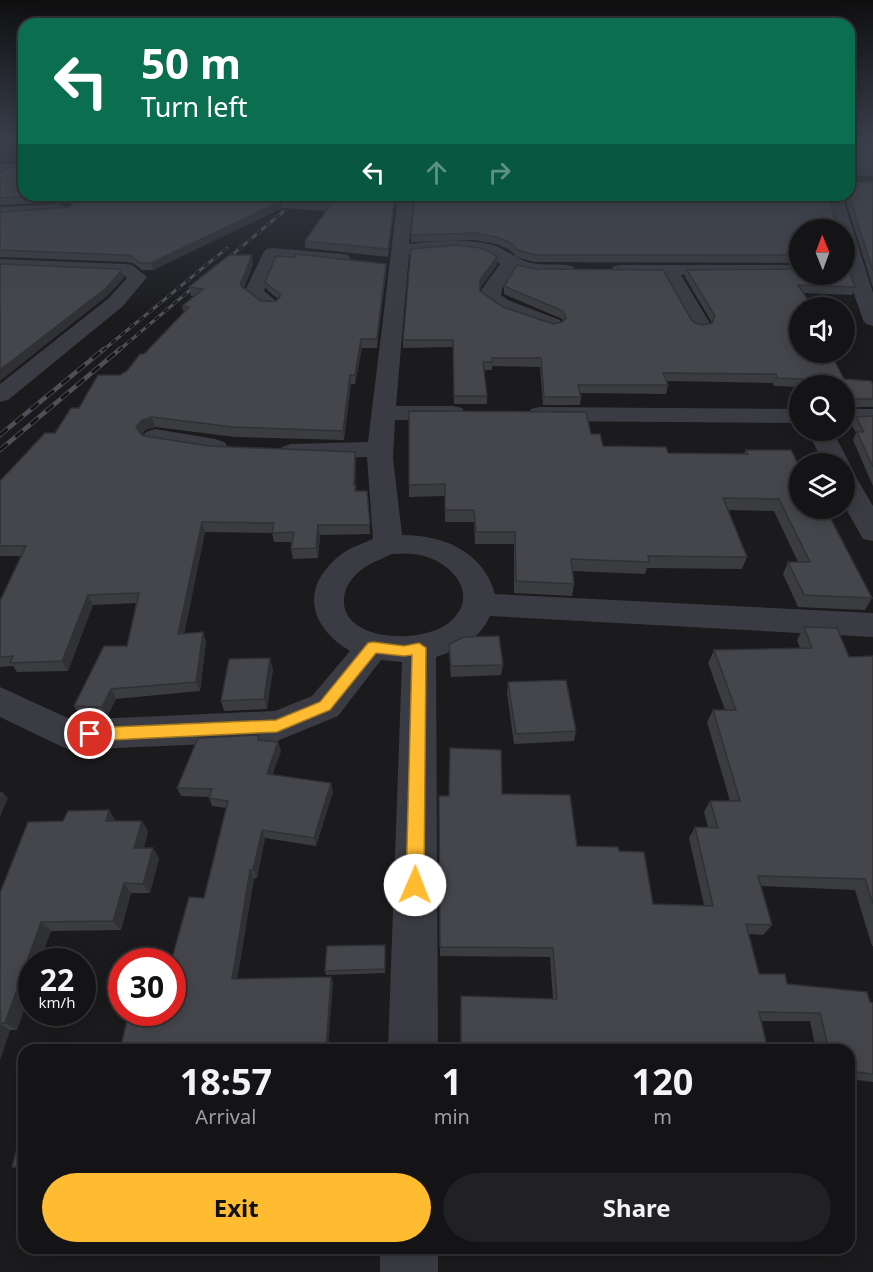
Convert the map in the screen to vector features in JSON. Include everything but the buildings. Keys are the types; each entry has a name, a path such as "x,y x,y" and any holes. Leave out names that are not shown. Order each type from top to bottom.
{"street":[{"path":"388,544 381,449 405,201"},
{"path":"837,201 845,219"},
{"path":"0,212 64,209"},
{"path":"378,263 440,247 491,249 504,254 510,263 534,269 578,270"},
{"path":"270,304 254,293 272,253 355,261"},
{"path":"510,263 492,290 491,297 501,304 553,324"},
{"path":"0,264 126,269 138,277 116,302 0,396"},
{"path":"601,270 789,270"},
{"path":"669,270 701,325"},
{"path":"857,271 872,317"},
{"path":"383,413 478,414"},
{"path":"514,414 789,416"},
{"path":"855,416 873,416"},
{"path":"155,437 201,446 240,449"},
{"path":"268,451 381,449"},
{"path":"855,498 873,532"},
{"path":"388,544 431,547 455,556 473,572 480,592 478,604 476,613 460,632 435,645 404,651 373,647 347,634 331,616 327,595 335,575 352,559 388,544"},
{"path":"478,604 873,625"},
{"path":"0,701 69,735 277,726 325,706 373,647"},
{"path":"412,1044 419,648"},
{"path":"409,1254 409,1272"}],"railway":[{"path":"220,265 296,201"},
{"path":"102,351 227,248"},
{"path":"118,351 202,280"},
{"path":"0,435 104,349"},
{"path":"0,450 120,349"}],"route":[{"path":"90,734 277,726 325,706 373,647 404,651 419,648 415,885"}]}
